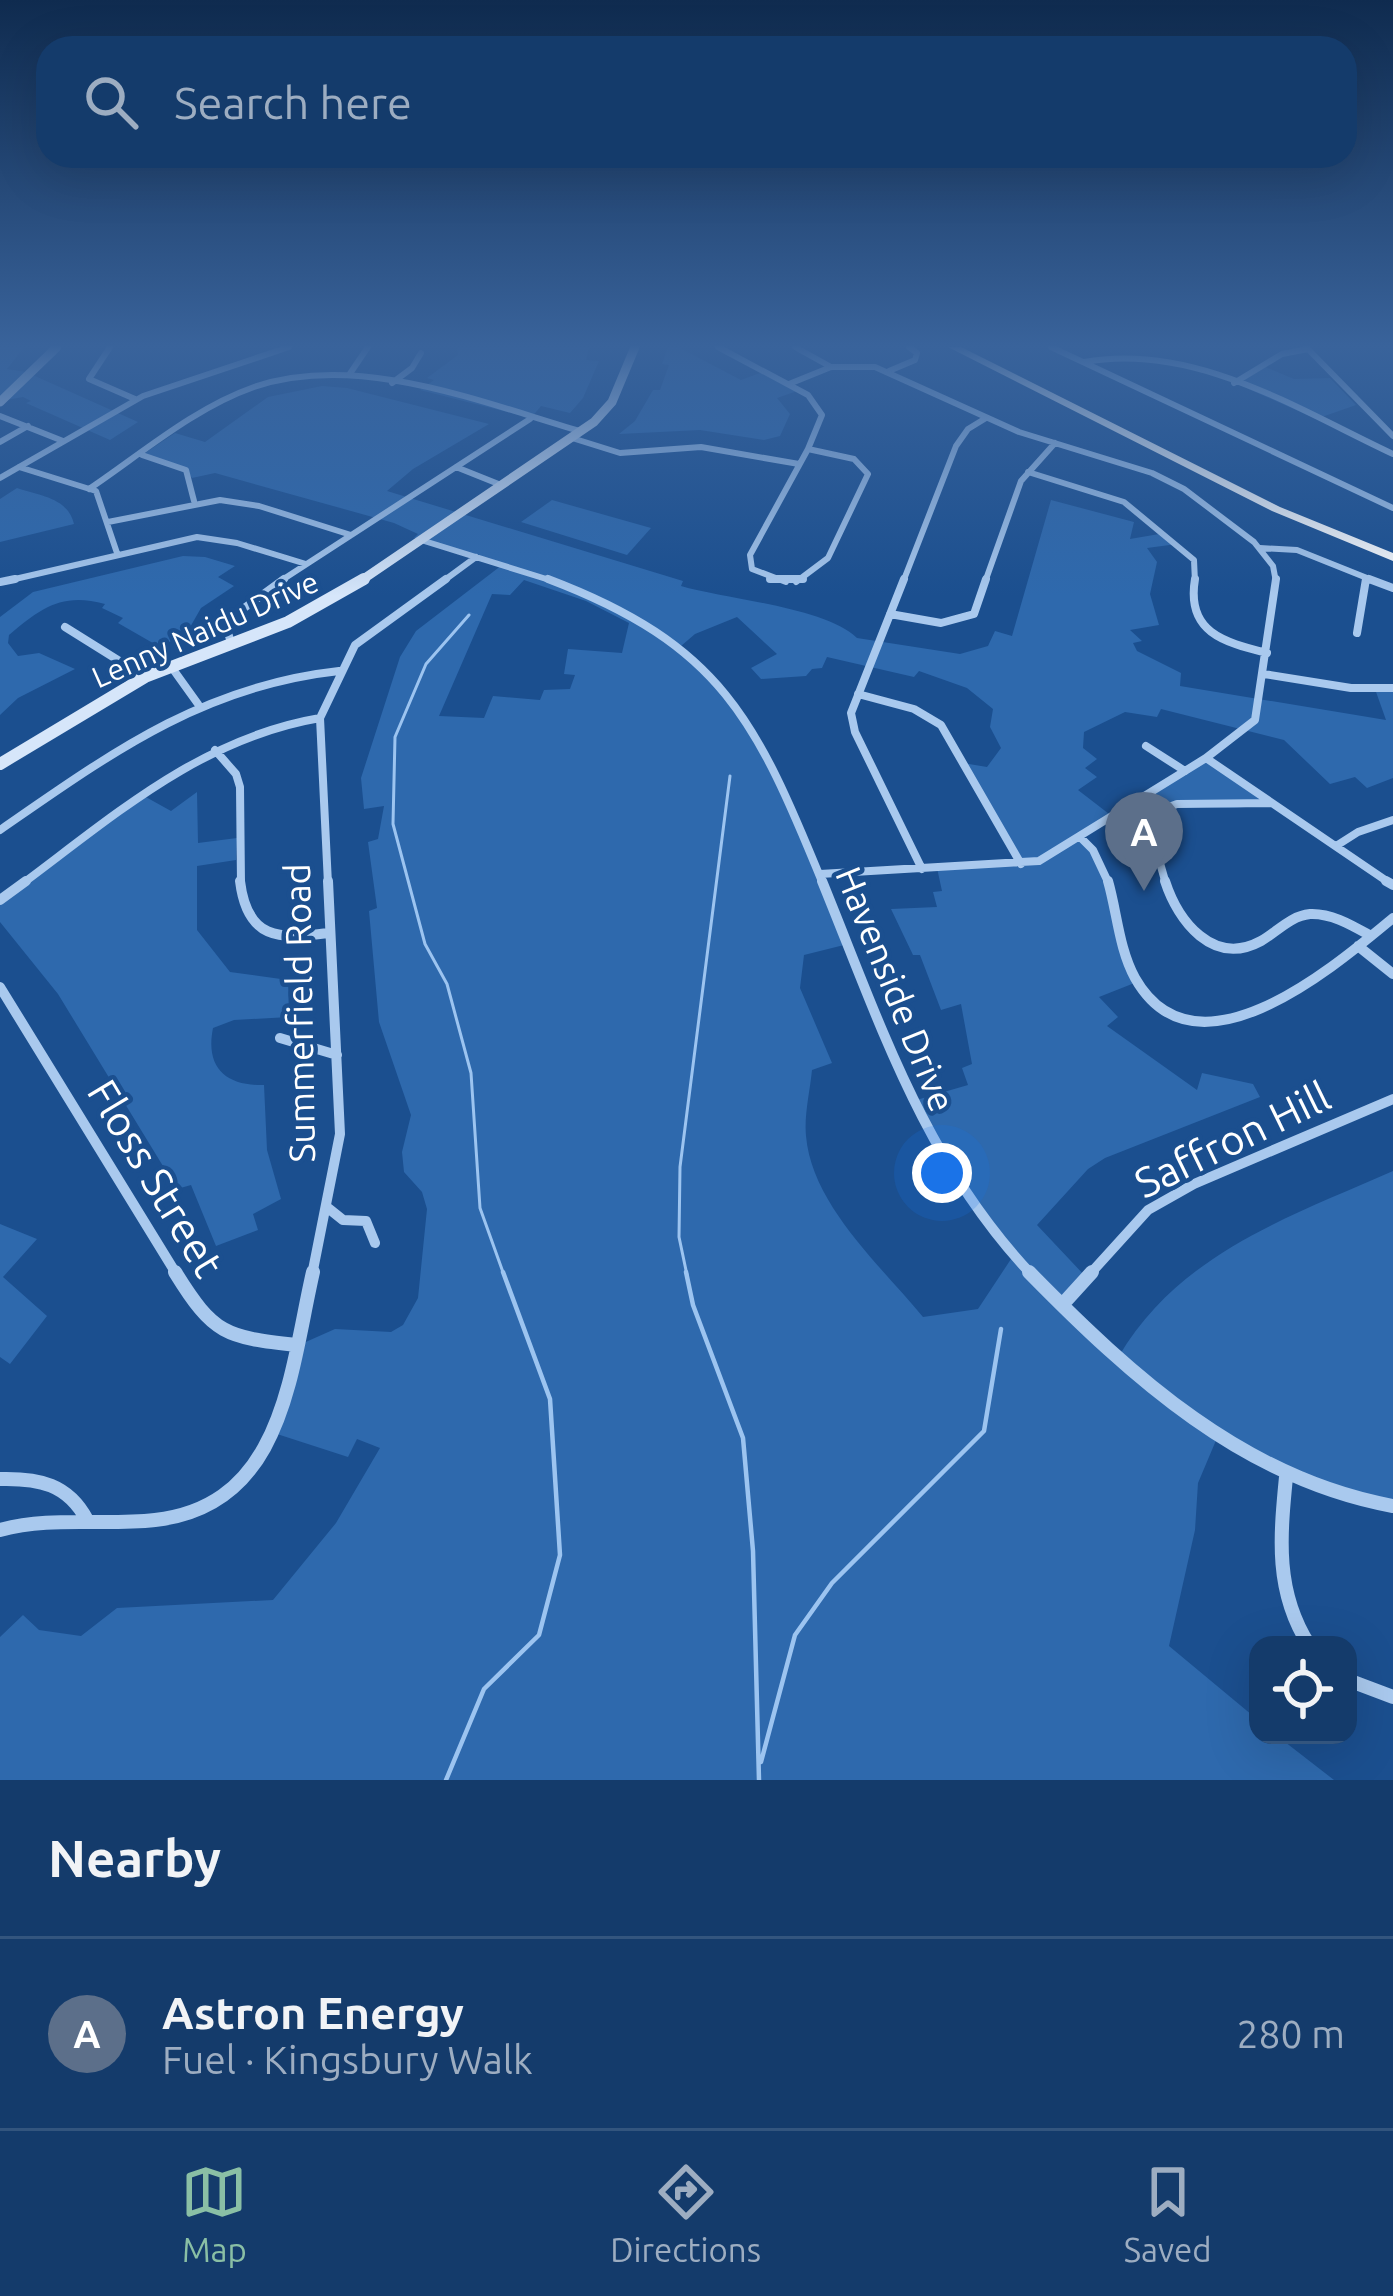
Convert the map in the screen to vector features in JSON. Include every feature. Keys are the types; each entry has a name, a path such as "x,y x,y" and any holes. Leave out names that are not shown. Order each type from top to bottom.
{"highway":[{"path":"1119,430 1276,509 1393,557"},
{"path":"1137,430 1263,493 1393,547"}],"street":[{"path":"37,430 63,442"},
{"path":"0,478 83,430"},
{"path":"88,489 183,430"},
{"path":"231,643 225,631 228,617 513,430"},
{"path":"562,430 623,454 700,447 799,464"},
{"name":"Lenny Naidu Drive","path":"0,764 146,676 314,610 581,430"},
{"path":"808,449 856,459 868,474 824,568 808,579 782,583 757,573 749,557 816,430"},
{"path":"922,869 855,732 851,713 956,446 967,430"},
{"path":"820,874 1039,862 1207,758 1255,720 1277,585 1273,566 1260,548 1174,483 1019,430"},
{"path":"1228,430 1393,508"},
{"path":"1340,430 1393,454"},
{"path":"1380,448 1393,437"},
{"path":"890,614 941,623 974,614 1013,499 1028,472 1055,443"},
{"path":"142,455 186,470 194,502"},
{"path":"19,467 88,489 102,499 116,553"},
{"path":"456,467 501,485"},
{"path":"1028,472 1132,507 1192,557 1197,568 1192,606 1200,620 1220,637 1267,652"},
{"path":"108,523 194,502 245,502 351,535"},
{"path":"0,582 183,538 213,538 306,565"},
{"name":"Havenside Drive","path":"421,540 610,603 700,664 728,692 760,737 938,1156 991,1232 1062,1305 1179,1410 1229,1448 1286,1477 1349,1500 1393,1506"},
{"path":"1260,548 1297,550 1393,588"},
{"name":"Summerfield Road","path":"0,1530 32,1521 184,1516 240,1484 275,1435 328,1208 340,1134 320,718 355,645 476,557"},
{"path":"1357,633 1366,578"},
{"path":"65,627 146,676"},
{"path":"170,665 198,704"},
{"path":"0,830 123,746 198,704 288,675 339,671"},
{"path":"1264,674 1351,688 1393,688"},
{"path":"858,694 909,706 940,725 1021,864"},
{"path":"0,900 214,750 278,722 320,718"},
{"path":"1146,746 1185,771"},
{"path":"214,750 236,774 240,787 241,902 248,920 275,937 328,933"},
{"path":"1207,758 1393,885"},
{"path":"1271,802 1177,804 1155,812 1150,827 1181,922 1208,940 1232,946 1252,946 1309,915 1344,922 1371,936"},
{"path":"1336,846 1393,820"},
{"path":"1080,837 1104,866 1132,975 1147,994 1180,1016 1215,1023 1251,1014 1309,984 1393,918"},
{"path":"1358,946 1393,974"},
{"name":"Floss Street","path":"0,987 202,1315 236,1338 297,1345"},
{"path":"280,1038 337,1055"},
{"name":"Saffron Hill","path":"1062,1305 1148,1210 1194,1184 1393,1100"},
{"path":"328,1208 344,1220 366,1222 375,1243"},
{"path":"1286,1477 1280,1582 1286,1606 1304,1636"},
{"path":"0,1479 58,1485 80,1504 87,1520"},
{"path":"1357,1683 1393,1697"}],"shaded area":[{"path":"87,430 125,430 110,440"},
{"path":"222,430 479,430 413,469 387,491 683,581 681,586 822,619 857,638 960,654 988,646 995,631 1012,636 1051,500 1134,522 1130,539 1165,533 1177,544 1147,548 1157,562 1150,594 1159,625 1130,630 1142,641 1133,643 1137,651 1181,673 1180,686 1386,720 1375,689 1393,688 1393,778 1367,788 1355,777 1330,784 1284,740 1161,709 1157,717 1125,712 1084,732 1083,748 1097,759 1085,768 1097,777 1078,790 1113,817 1207,758 1271,802 1160,810 1151,828 1115,823 1113,818 1081,837 1097,853 1137,982 1099,997 1118,1017 1107,1026 1197,1090 1202,1073 1253,1084 1260,1097 1105,1158 1088,1169 1037,1225 1086,1277 1062,1304 1119,1356 1144,1320 1205,1264 1277,1223 1393,1171 1393,1506 1366,1503 1217,1438 1198,1483 1195,1530 1169,1646 1249,1713 1249,1744 1288,1744 1334,1780 0,1780 0,1637 23,1615 39,1630 81,1636 117,1608 273,1600 336,1523 380,1448 357,1439 348,1457 277,1434 299,1345 335,1329 391,1332 403,1325 418,1298 427,1209 422,1192 404,1172 402,1152 411,1115 379,1022 369,911 377,908 368,842 378,839 384,806 364,809 361,778 400,657 416,631 502,565 414,538 418,534 394,523 215,473 192,478 186,470 142,455 175,433 205,442","holes":["524,580 586,601 629,623 622,653 568,649 564,674 575,675 570,689 544,690 540,700 493,696 484,718 439,716 492,594 510,595","737,617 777,654 751,668 761,679 806,676 822,668 827,657 914,677 919,671 967,688 993,709 990,727 1001,748 987,767 963,763 1020,864 937,868 942,891 933,892 937,907 891,909 913,955 920,955 941,1010 961,1004 972,1064 962,1068 968,1085 913,1101 1013,1256 978,1309 923,1317 851,1233 811,1161 806,1111 812,1070 832,1063 800,988 804,955 848,944 800,822 762,747 713,678 681,646 695,634"]},
{"path":"624,430 699,430 619,434"},
{"path":"700,430 783,430 780,436 764,440"},
{"path":"17,488 60,503 74,524 0,542 0,499"},
{"path":"552,500 651,528 627,555 521,522"},
{"path":"183,556 235,566 218,577 234,586 201,608 185,636 158,646 118,623 123,618 102,608 105,604 76,600 53,605 9,635 8,643 18,656 39,653 75,669 18,698 0,715 0,617 33,592"},
{"path":"197,792 198,843 237,838 236,860 197,866 197,930 230,972 288,980 289,1017 234,1020 213,1028 212,1054 221,1072 239,1082 264,1085 267,1150 281,1199 253,1214 258,1230 216,1246 191,1185 177,1189 58,994 0,922 0,900 144,796 171,811"},
{"path":"0,1224 37,1239 3,1277 47,1316 10,1364 0,1357"}],"waterway":[{"path":"469,615 426,664 395,737 393,824 425,944 447,984 471,1073 480,1208 504,1275"},
{"path":"687,1275 679,1237 680,1167 730,776"},
{"path":"446,1780 484,1689 539,1635 560,1555 550,1399 503,1272"},
{"path":"686,1272 693,1305 743,1438 753,1551 759,1780"},
{"path":"761,1762 795,1635 832,1583 984,1431 1001,1329"}],"place":[{"name":"Astron Energy","path":"1144,891"}]}
